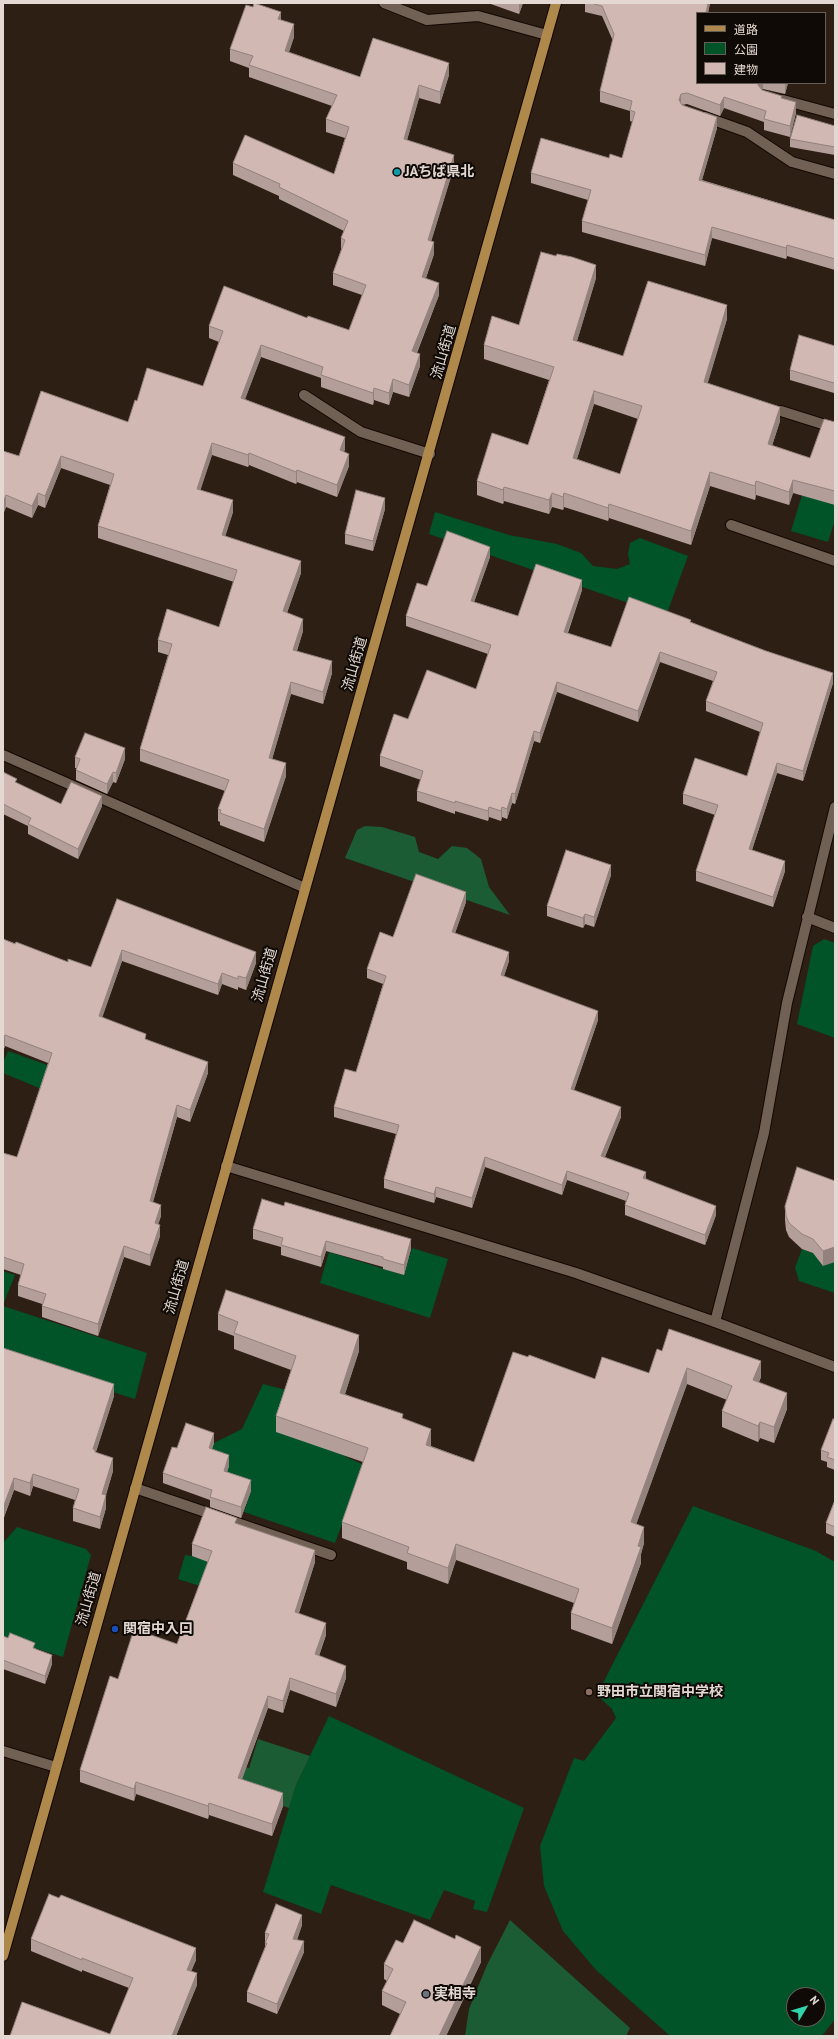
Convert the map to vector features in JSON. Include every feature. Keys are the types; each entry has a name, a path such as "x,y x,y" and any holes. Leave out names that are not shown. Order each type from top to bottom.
{"main road":[{"name":"流山街道","path":"3,1956 305,888 430,454 556,3"}],"street":[{"path":"384,3 428,20 478,16 547,34"},
{"path":"771,97 835,114"},
{"path":"699,115 747,132 792,162 835,174"},
{"path":"304,395 361,432 430,454"},
{"path":"781,411 835,428"},
{"path":"731,525 835,561"},
{"path":"3,755 305,888"},
{"path":"715,1322 764,1133 787,1004 835,807"},
{"path":"807,917 835,928"},
{"path":"226,1166 576,1273 715,1322 835,1367"},
{"path":"135,1488 331,1555"},
{"path":"3,1751 56,1767"}],"green space":[{"path":"809,472 835,480 835,520 828,542 791,531"},
{"path":"435,512 509,535 557,544 581,553 593,566 617,569 630,564 628,554 630,543 640,538 688,556 666,616 429,534"},
{"path":"365,826 382,827 415,837 419,852 438,859 452,846 467,848 481,859 489,887 510,915 345,858 357,830"},
{"path":"824,939 835,943 835,1038 797,1024 813,946"},
{"path":"8,1051 50,1066 121,1122 3,1073 3,1063"},
{"path":"412,1248 448,1259 430,1318 320,1283 329,1252 404,1275"},
{"path":"802,1249 817,1254 821,1264 835,1261 835,1293 799,1281 795,1268"},
{"path":"3,1271 15,1275 3,1305"},
{"path":"3,1306 147,1353 135,1399 3,1358"},
{"path":"263,1384 290,1391 346,1457 364,1465 335,1543 244,1512 251,1491 209,1458 214,1443 242,1429"},
{"path":"693,1506 816,1551 835,1562 835,2019 822,2036 670,2036 596,1970 563,1931 544,1886 540,1846 574,1758 584,1761 616,1718 612,1709 597,1695"},
{"path":"17,1527 86,1549 91,1555 63,1657 3,1638 3,1543"},
{"path":"185,1555 192,1556 255,1578 203,1587 178,1579"},
{"path":"329,1716 524,1808 487,1912 473,1909 475,1901 444,1890 430,1920 331,1885 321,1914 263,1892 296,1785"},
{"path":"258,1739 310,1756 296,1785 289,1808 217,1783 235,1766 249,1768"},
{"path":"510,1920 630,2028 626,2036 465,2036 469,2009 487,1965"}],"building":[{"path":"254,3 281,12 278,19 294,24 285,51 360,77 373,38 449,63 440,92 419,85 404,139 454,155 428,240 434,242 422,277 439,283 412,351 420,354 409,385 393,379 389,393 374,388 373,393 321,375 323,367 261,345 241,398 345,437 340,450 349,454 337,485 297,470 296,472 249,453 248,455 212,443 197,489 233,500 222,535 301,561 283,611 303,619 293,650 332,661 323,692 291,682 269,758 286,763 264,829 220,813 221,810 218,809 229,780 140,749 172,644 158,640 167,609 219,627 237,570 98,526 114,474 61,456 45,496 38,493 32,506 6,495 3,500 3,451 19,456 41,391 128,422 135,400 137,401 147,368 203,386 223,331 209,326 224,286 307,318 308,316 349,330 366,285 333,273 345,240 341,238 348,221 279,187 280,184 233,163 245,135 334,174 349,127 326,119 337,95 249,65 253,56 230,49 246,5 253,7"},
{"path":"591,3 708,3 706,12 696,12 696,84 758,84 762,90 782,96 781,98 796,102 790,126 764,119 766,111 724,97 720,105 687,93 681,94 679,100 682,105 717,117 699,180 835,220 835,259 787,245 786,248 712,227 705,255 582,221 591,190 531,173 541,138 609,158 610,154 622,158 635,112 630,110 632,101 600,91 614,34 602,6"},
{"path":"797,115 835,126 835,147 790,139"},
{"path":"541,252 556,256 557,254 572,257 596,265 573,340 623,356 648,281 727,305 704,382 780,407 768,444 810,458 824,419 835,422 835,491 793,480 789,492 756,481 755,486 710,472 691,531 609,504 608,508 564,493 563,497 552,493 549,500 504,487 503,490 477,481 492,433 528,445 554,367 484,345 492,316 519,325","holes":["594,391 642,406 620,474 573,458"]},
{"path":"799,335 835,346 834,383 790,370"},
{"path":"356,490 385,498 373,541 345,534"},
{"path":"447,531 490,547 471,601 518,616 536,564 582,580 564,632 611,647 629,597 691,620 690,622 766,651 833,673 803,771 777,763 749,849 785,861 773,897 696,871 718,805 683,794 695,758 747,776 763,723 706,701 717,672 660,652 638,711 557,682 540,733 534,731 515,794 512,793 507,809 502,807 501,811 489,807 488,811 455,801 455,803 417,791 423,771 380,756 394,714 408,719 427,670 476,689 491,645 406,616 417,583 427,586"},
{"path":"85,733 125,748 116,773 113,772 107,784 76,770 80,759 75,757"},
{"path":"3,772 17,779 15,782 61,804 71,782 102,796 78,849 28,824 31,818 3,804"},
{"path":"566,850 611,865 594,917 585,914 583,918 547,906"},
{"path":"416,874 466,892 452,932 509,952 501,975 598,1011 571,1089 621,1107 601,1156 646,1172 643,1178 716,1206 705,1235 625,1205 629,1193 567,1171 562,1185 485,1157 472,1198 436,1187 434,1194 384,1179 399,1125 334,1107 345,1069 356,1072 386,976 367,969 380,932 393,937"},
{"path":"117,899 256,952 246,978 238,976 238,979 222,973 218,984 122,950 99,1016 146,1034 145,1039 208,1062 190,1110 177,1105 150,1201 161,1205 155,1223 160,1225 150,1255 124,1246 98,1324 42,1306 46,1294 18,1285 24,1264 3,1257 3,1153 17,1157 52,1053 5,1035 3,1039 3,939 15,944 16,942 68,962 68,959 91,967"},
{"path":"797,1167 835,1181 835,1247 823,1251 813,1239 802,1234 789,1223 786,1216 785,1206"},
{"path":"262,1199 284,1206 285,1202 411,1239 404,1265 383,1259 383,1257 326,1241 321,1257 281,1245 283,1238 253,1229"},
{"path":"226,1290 359,1335 340,1393 403,1414 402,1418 431,1429 426,1445 474,1462 513,1352 528,1357 529,1355 595,1379 602,1357 649,1373 657,1349 662,1351 669,1329 761,1361 753,1380 787,1393 774,1427 760,1422 758,1426 722,1411 732,1386 687,1368 631,1522 644,1527 638,1546 641,1547 612,1628 571,1613 579,1589 456,1544 448,1568 407,1553 409,1547 342,1522 368,1448 276,1416 296,1356 234,1333 238,1322 218,1314"},
{"path":"3,1348 114,1384 93,1449 95,1452 113,1458 102,1494 106,1495 100,1517 73,1508 79,1489 33,1474 30,1483 14,1478 3,1508"},
{"path":"833,1419 835,1420 835,1460 827,1457 829,1453 821,1450"},
{"path":"186,1423 214,1433 209,1448 229,1455 224,1471 251,1480 241,1507 210,1497 212,1490 163,1473 172,1447 177,1448"},
{"path":"835,1500 835,1527 826,1523"},
{"path":"206,1507 237,1518 235,1523 315,1550 295,1612 326,1623 315,1654 346,1666 336,1694 290,1678 283,1701 268,1696 238,1778 283,1793 272,1824 209,1803 208,1806 136,1782 134,1789 80,1770 110,1676 118,1679 134,1629 177,1644 212,1551 192,1544"},
{"path":"10,1633 35,1643 33,1648 52,1655 45,1676 3,1660 3,1636 8,1638"},
{"path":"49,1894 59,1898 61,1895 196,1948 187,1970 197,1973 172,2036 10,2036 22,2002 110,2034 133,1978 82,1958 82,1960 31,1939"},
{"path":"276,1904 302,1915 293,1939 304,1941 277,2004 247,1992 267,1943 265,1943 269,1934 265,1933"},
{"name":"実相寺","path":"414,1920 455,1939 456,1935 481,1947 439,2036 390,2036 406,2002 382,1991 393,1969 384,1964 396,1940 403,1943"}],"place":[{"name":"JAちば県北","path":"397,172"},
{"name":"関宿中入口","path":"115,1629"},
{"name":"野田市立関宿中学校","path":"589,1692"},
{"name":"実相寺","path":"426,1994"}]}
